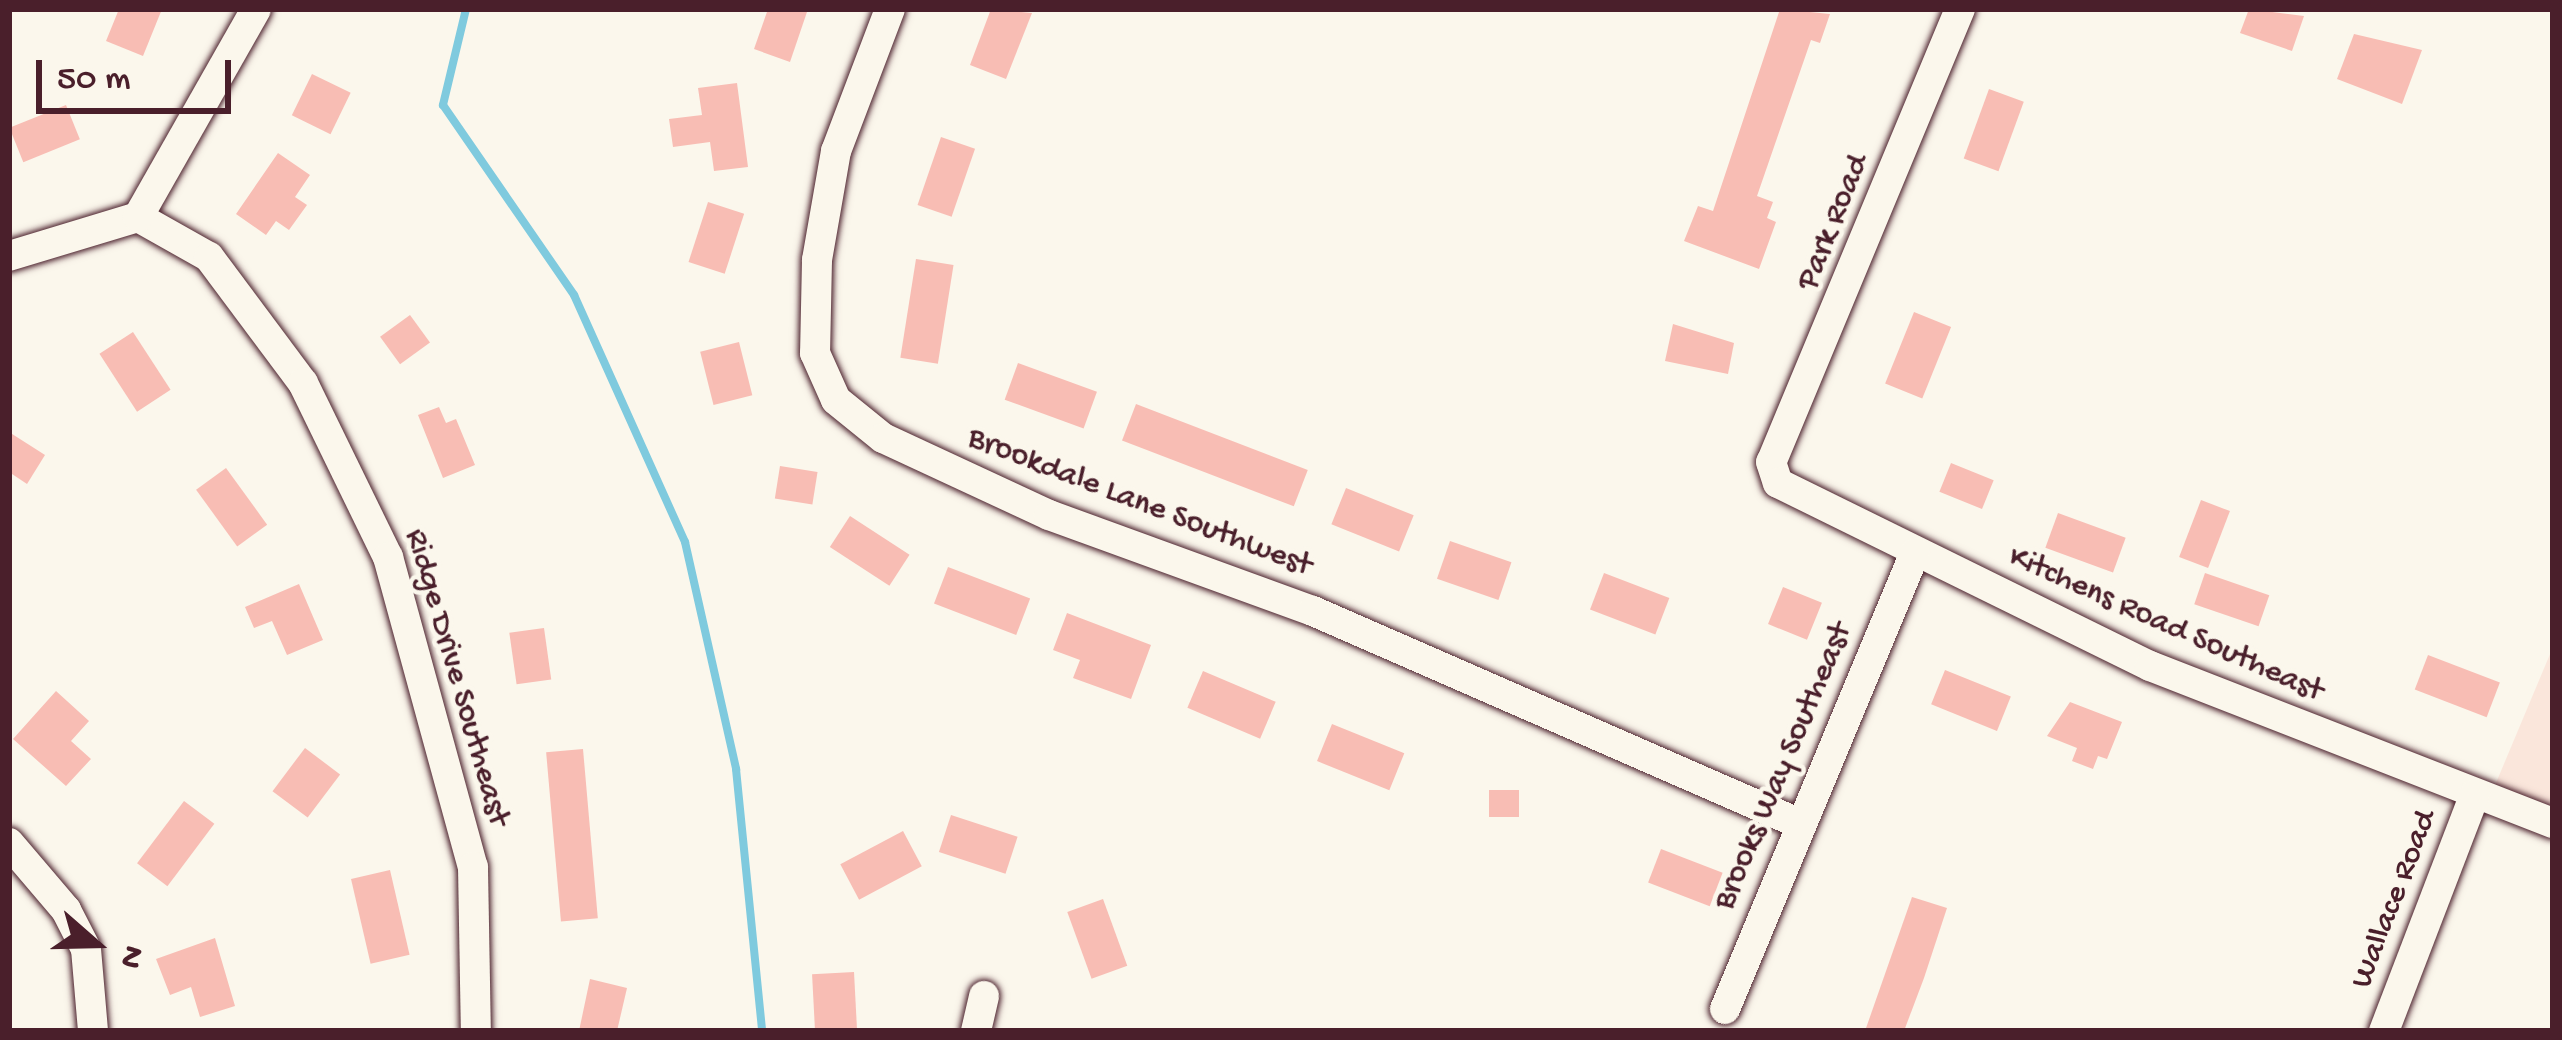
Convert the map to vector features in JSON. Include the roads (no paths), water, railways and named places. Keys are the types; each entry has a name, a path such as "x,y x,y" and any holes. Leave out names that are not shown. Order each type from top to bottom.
{"street":[{"path":"9,256 138,217 256,9"},
{"name":"Brookdale Lane Southwest","path":"890,9 836,151 817,260 815,353 836,400 884,438 1049,514 1313,611 1798,824"},
{"name":"Park Road","path":"1772,462 1960,9"},
{"name":"Ridge Drive Southeast","path":"138,217 209,256 303,383 388,556 473,867 476,1031"},
{"name":"Kitchens Road Southeast","path":"1772,462 1778,483 2150,665 2553,823"},
{"name":"Brooks Way Southeast","path":"1725,1009 1798,824 1915,554"},
{"name":"Wallace Road","path":"2384,1031 2475,794"},
{"path":"9,843 66,910 86,949 93,1031"},
{"path":"976,1031 984,996"}],"waterway":[{"path":"466,9 443,105 574,295 685,542 736,769 762,1031"}]}
